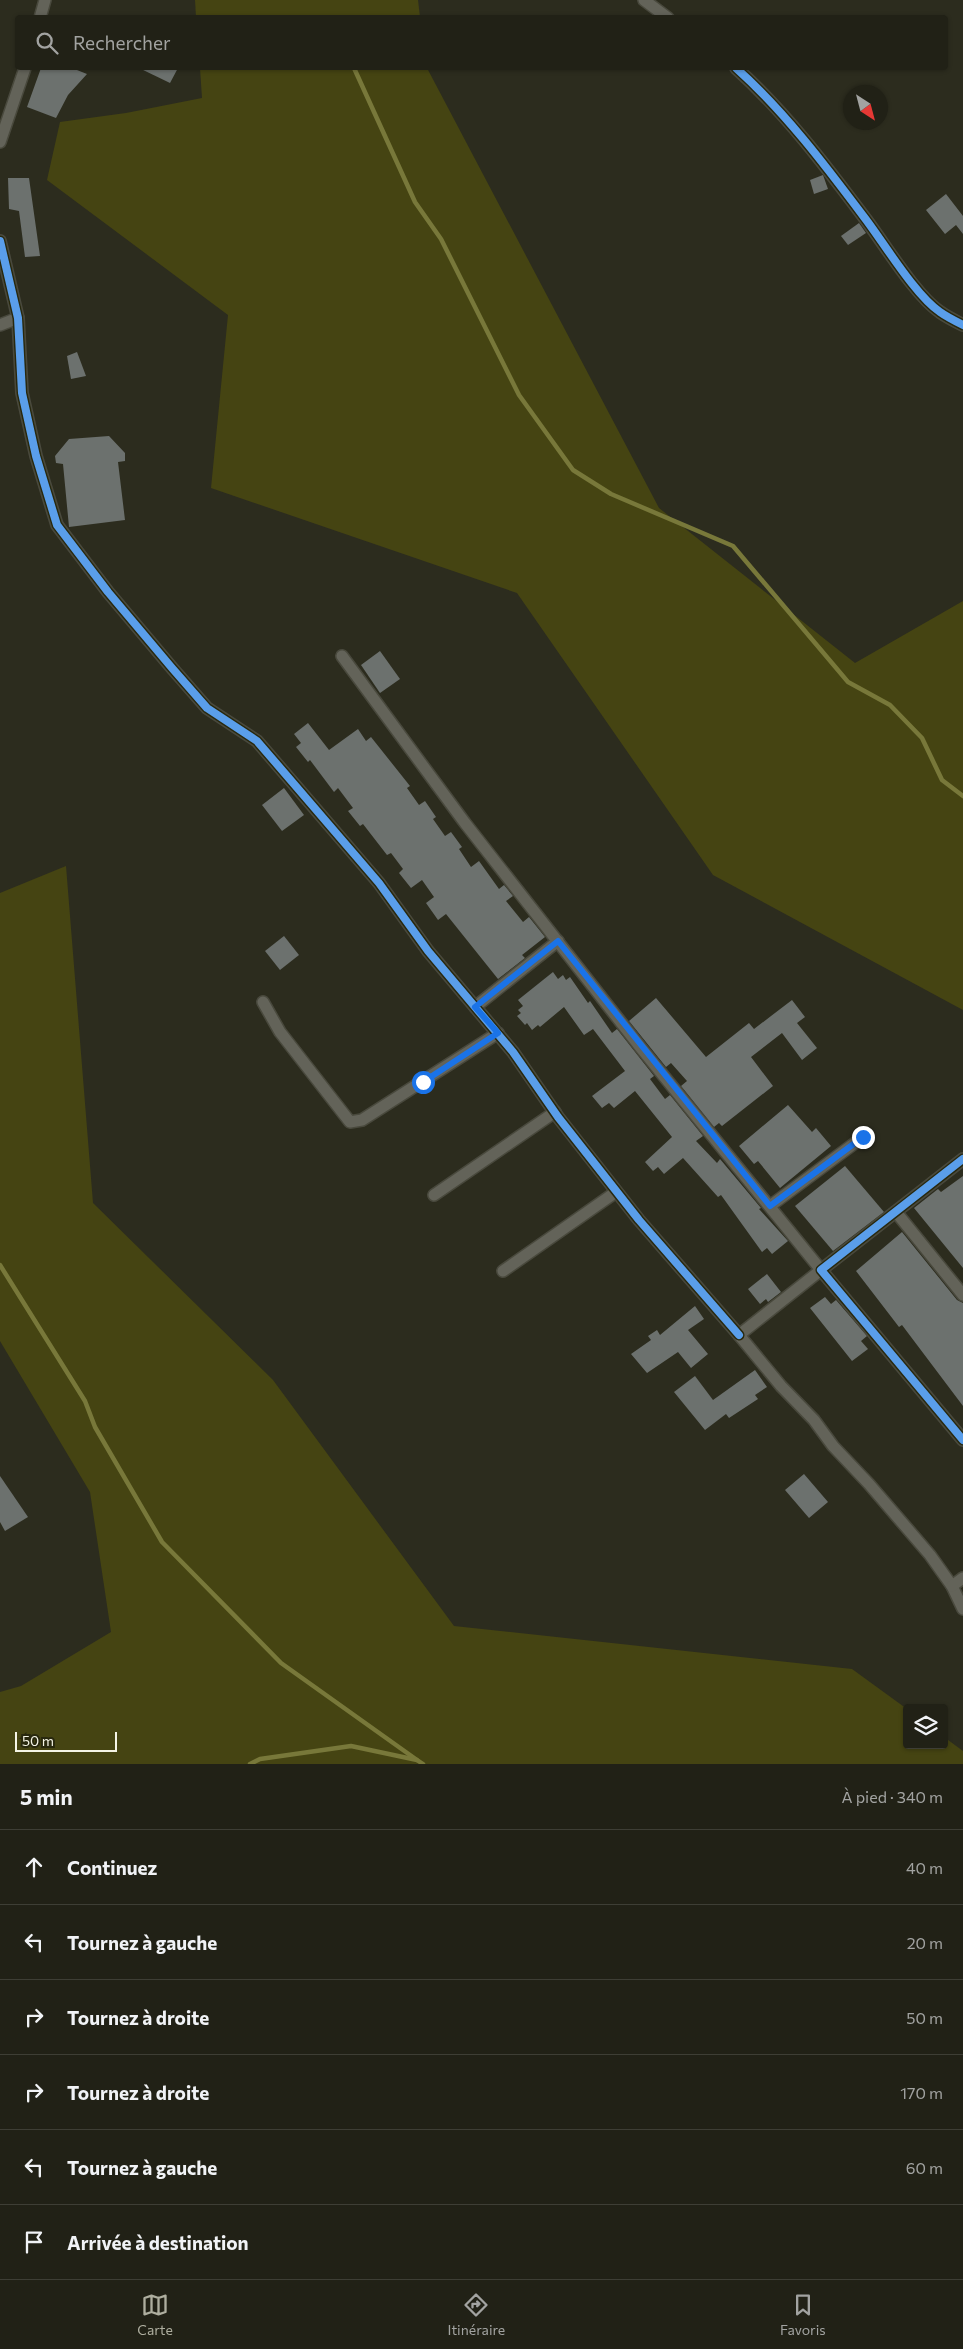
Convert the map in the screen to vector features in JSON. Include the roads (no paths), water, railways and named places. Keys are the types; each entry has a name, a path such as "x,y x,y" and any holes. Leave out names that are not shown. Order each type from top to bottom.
{"street":[{"path":"41,15 45,0"},
{"path":"644,0 664,15"},
{"path":"0,142 23,70"},
{"path":"738,70 759,88 803,139 881,239 920,293 939,312 963,325"},
{"path":"0,241 18,318 22,393 36,456 57,525 108,592 198,697 208,708 257,741 379,883 428,951 498,1033 616,1192 781,1386 814,1420 833,1446 869,1484 930,1555 952,1586 963,1610"},
{"path":"0,324 18,318"},
{"path":"342,656 465,823 558,941 821,1270 963,1440"},
{"path":"475,1007 558,941"},
{"path":"263,1002 280,1032 350,1122 362,1120 498,1033"},
{"path":"434,1195 555,1112"},
{"path":"770,1206 863,1137"},
{"path":"739,1335 963,1159"},
{"path":"503,1271 616,1192"},
{"path":"896,1212 963,1295"},
{"path":"952,1586 963,1578"}],"waterway":[{"path":"355,70 415,202 441,239 519,395 573,470 611,494 733,546 848,682 890,705 922,738 942,780 963,796"},
{"path":"0,1265 85,1401 95,1427 162,1542 281,1663 417,1760"},
{"path":"250,1764 260,1759 351,1746 417,1760 423,1764"}]}
